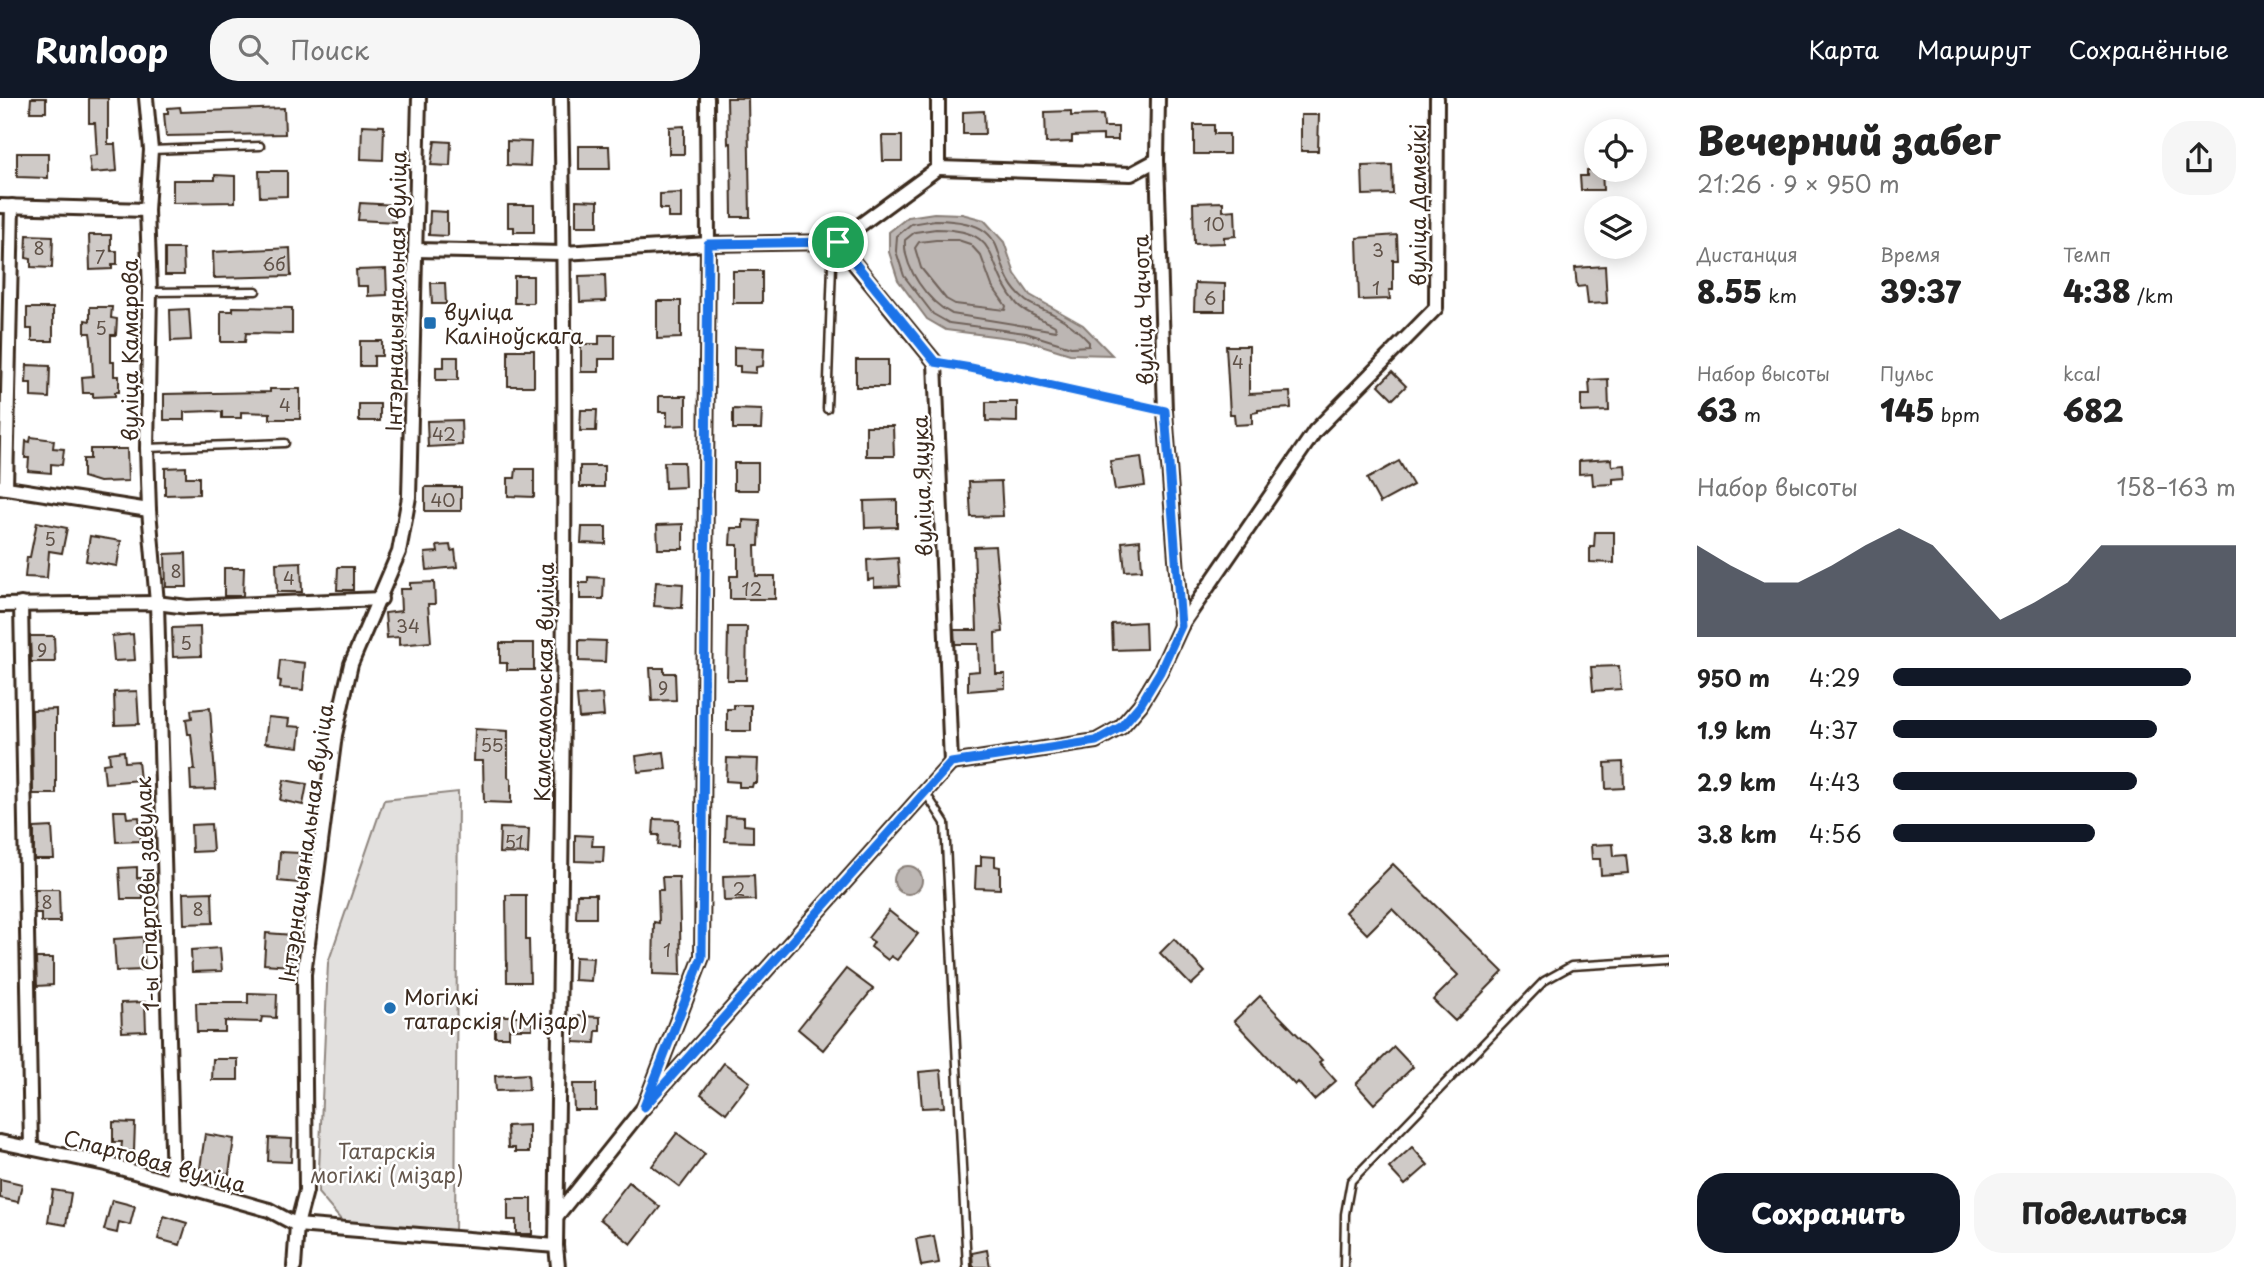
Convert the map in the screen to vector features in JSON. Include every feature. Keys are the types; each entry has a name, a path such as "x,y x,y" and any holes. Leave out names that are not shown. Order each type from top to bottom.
{"street":[{"name":"вуліца Камарова","path":"146,98 151,150 147,210 150,292 147,447 157,603"},
{"name":"Інтэрнацыянальная вуліца","path":"294,1267 296,1226 306,1191 304,974 335,736 351,664 399,552 409,497 419,98"},
{"name":"Камсамольская вуліца","path":"558,1267 556,1217 563,733 564,253 561,98"},
{"path":"644,1107 702,957 707,98"},
{"path":"938,98 938,168"},
{"name":"вуліца Чачота","path":"1158,98 1157,160 1165,411 1181,626"},
{"name":"вуліца Дамейкі","path":"951,763 1096,741 1121,727 1140,705 1160,672 1181,626 1315,431 1436,308 1437,98"},
{"path":"415,250 564,253 708,244 838,242 938,168 1132,174 1157,160"},
{"path":"147,210 6,206 3,487 149,510"},
{"path":"838,242 935,362"},
{"name":"вуліца Яцука","path":"935,362 951,763"},
{"path":"0,605 157,603 187,607 381,599"},
{"name":"1-ы Спартовы завулак","path":"157,603 173,1184"},
{"path":"21,604 31,1148"},
{"path":"556,1217 644,1107 951,763"},
{"name":"Спартовая вуліца","path":"0,1142 106,1164 269,1210 296,1226"},
{"path":"296,1226 556,1246"}],"lane":[{"path":"151,150 260,146"},
{"path":"827,409 832,265 838,242"},
{"path":"150,292 256,291"},
{"path":"147,447 285,443"},
{"path":"925,792 946,822 967,1267"},
{"path":"1344,1267 1345,1214 1352,1181 1544,981 1572,966 1669,960"}],"path":[{"path":"935,362 1165,411"}],"green space":[{"name":"Татарскія могілкі (мізар)","path":"458,792 455,1235 347,1227 318,1193 328,963 384,800"}],"water":[{"path":"934,213 962,214 984,220 1004,242 1015,274 1030,295 1083,325 1112,355 1070,354 1025,340 946,330 927,319 898,280 889,252 889,232 908,217"},
{"path":"908,866 918,870 922,880 918,890 908,894 898,890 894,880 898,870"}],"building":[{"path":"31,98 46,98 46,112 30,112"},
{"path":"89,98 108,98 108,144 115,144 117,171 91,173 89,156 97,155 95,123 89,123"},
{"path":"727,98 748,98 750,217 732,217 731,143 728,144"},
{"path":"180,107 181,112 284,108 285,134 166,136 164,113 168,113 168,108"},
{"path":"984,111 985,134 963,134 963,112"},
{"path":"1071,111 1071,116 1103,115 1104,127 1118,127 1118,140 1103,140 1103,135 1072,136 1072,142 1046,143 1045,112"},
{"path":"1301,115 1319,115 1318,151 1301,151"},
{"path":"362,125 384,126 383,160 361,159"},
{"path":"1194,125 1214,125 1214,134 1229,134 1229,154 1194,154"},
{"path":"684,126 684,154 669,154 669,127"},
{"path":"882,136 902,136 902,161 883,161"},
{"path":"435,141 451,142 450,166 431,165"},
{"path":"507,141 531,142 530,166 507,165"},
{"path":"579,146 609,146 610,169 579,169"},
{"path":"17,153 48,153 48,178 17,177"},
{"path":"1392,165 1393,194 1363,195 1362,166"},
{"path":"259,171 287,171 287,196 260,197"},
{"path":"215,175 235,176 235,202 173,203 173,180 215,180"},
{"path":"1580,176 1584,176 1584,182 1603,182 1603,190 1581,190"},
{"path":"681,193 681,218 668,218 668,209 660,209 660,194"},
{"path":"576,200 598,201 598,226 576,226"},
{"path":"1223,202 1223,211 1235,210 1236,236 1224,237 1224,243 1194,244 1193,203"},
{"path":"360,203 396,205 395,222 358,220"},
{"path":"508,205 534,205 534,232 514,232 514,227 508,227"},
{"path":"430,211 447,212 447,236 429,235"},
{"path":"27,235 53,236 52,268 31,267 31,259 26,258"},
{"path":"89,235 111,235 111,251 117,251 117,264 112,264 112,269 90,270"},
{"path":"1397,235 1398,260 1393,260 1393,290 1389,290 1390,299 1359,300 1357,238"},
{"path":"290,248 291,276 214,278 213,252"},
{"path":"165,249 183,249 184,275 165,275"},
{"path":"1605,266 1607,303 1588,304 1586,286 1577,287 1575,268"},
{"path":"386,269 387,295 368,296 368,286 357,286 356,270"},
{"path":"733,271 762,271 762,303 733,303"},
{"path":"605,275 606,301 580,302 579,276"},
{"path":"514,276 533,276 533,303 514,303"},
{"path":"431,283 445,283 446,304 432,304"},
{"path":"1195,283 1225,284 1225,311 1194,311"},
{"path":"657,301 681,301 681,338 657,339"},
{"path":"90,307 112,307 111,318 117,319 116,335 111,335 111,362 114,362 114,376 119,376 119,392 115,392 115,396 93,397 93,393 83,393 82,377 93,376 90,333 85,333 85,320 90,321"},
{"path":"233,307 292,308 292,334 246,333 245,342 221,342 221,311 233,311"},
{"path":"27,308 53,308 53,341 32,341 32,329 27,329"},
{"path":"189,309 191,340 171,341 170,310"},
{"path":"599,335 615,335 615,359 599,359 599,372 581,372 581,344 599,344"},
{"path":"360,341 382,341 382,356 374,356 374,366 360,366"},
{"path":"1226,346 1249,346 1249,394 1290,392 1291,408 1258,410 1252,413 1252,424 1235,425 1234,414 1230,414"},
{"path":"734,347 764,348 763,366 756,367 756,373 740,372 740,366 734,366"},
{"path":"508,350 534,350 534,386 508,386"},
{"path":"444,357 458,357 458,380 436,380 436,367 444,367"},
{"path":"856,360 888,360 888,387 856,387"},
{"path":"27,365 50,366 49,398 31,397 31,383 26,383"},
{"path":"1392,372 1406,386 1393,399 1379,385"},
{"path":"1608,379 1609,411 1581,412 1581,395 1590,395 1589,380"},
{"path":"270,389 300,389 300,419 270,419 270,413 241,412 241,418 222,418 222,412 213,411 184,412 184,420 164,420 164,394 270,392"},
{"path":"659,396 686,396 686,425 667,426 667,412 659,412"},
{"path":"986,402 1017,402 1017,422 986,421"},
{"path":"359,404 380,404 380,421 359,421"},
{"path":"733,409 762,410 761,429 733,429"},
{"path":"581,410 597,410 596,431 580,431"},
{"path":"461,420 462,445 428,447 427,421"},
{"path":"866,426 893,426 894,456 866,456"},
{"path":"31,437 54,440 53,448 64,449 62,465 51,464 51,473 28,471 29,458 25,458 26,441 30,442"},
{"path":"90,449 127,449 128,481 99,482 83,477 83,459 90,459"},
{"path":"1141,457 1145,486 1115,490 1110,461"},
{"path":"1611,459 1612,466 1625,465 1626,478 1613,479 1613,484 1593,485 1592,473 1579,474 1579,461"},
{"path":"1399,461 1413,485 1380,503 1367,479"},
{"path":"664,462 684,462 685,487 665,488"},
{"path":"734,463 758,463 758,490 734,490"},
{"path":"580,466 604,466 604,487 580,487"},
{"path":"186,467 186,477 199,477 199,494 165,495 165,468"},
{"path":"516,469 534,469 534,497 508,496 508,478 515,478"},
{"path":"1001,481 1003,516 971,517 969,482"},
{"path":"425,487 461,487 461,511 425,511"},
{"path":"897,500 897,527 865,528 864,501"},
{"path":"743,520 760,521 759,546 755,546 756,576 775,576 775,599 730,599 730,576 738,576 738,545 730,545 731,528 743,528"},
{"path":"37,522 67,528 62,553 49,551 47,578 25,577 27,557 30,557"},
{"path":"683,524 683,549 658,549 657,525"},
{"path":"582,527 606,527 606,544 581,543"},
{"path":"1595,532 1614,532 1614,563 1590,562 1590,547 1594,547"},
{"path":"90,536 121,541 117,566 86,561"},
{"path":"1140,540 1142,570 1125,571 1122,542"},
{"path":"450,545 451,551 455,550 457,567 427,570 425,553 438,552 437,546"},
{"path":"995,546 1003,632 995,633 996,674 1005,674 1005,688 968,691 968,672 979,671 978,644 955,644 954,630 977,630 974,547"},
{"path":"186,553 187,587 166,587 165,554"},
{"path":"898,558 900,586 874,587 874,579 868,580 867,560"},
{"path":"301,562 302,592 277,592 276,563"},
{"path":"338,567 353,567 353,590 337,590"},
{"path":"224,568 244,568 243,596 224,596"},
{"path":"588,577 604,578 603,599 580,599 580,583 588,583"},
{"path":"434,582 435,604 428,604 431,642 399,645 399,637 387,638 385,613 401,611 400,589 410,589 410,583"},
{"path":"656,582 683,584 682,608 654,606"},
{"path":"1145,622 1146,649 1113,650 1112,624"},
{"path":"200,627 201,656 173,657 172,628"},
{"path":"728,627 747,627 746,680 727,680"},
{"path":"133,634 135,660 114,661 112,636"},
{"path":"30,636 54,636 55,662 31,662"},
{"path":"579,640 606,641 605,662 579,661"},
{"path":"500,643 534,643 534,670 507,670 507,663 500,663"},
{"path":"280,660 305,663 303,690 280,688"},
{"path":"1619,666 1621,689 1593,691 1591,667"},
{"path":"650,668 664,668 664,673 675,673 676,700 652,701"},
{"path":"137,691 139,724 115,725 114,692"},
{"path":"602,694 604,716 579,718 577,696"},
{"path":"734,705 751,705 751,731 727,731 727,709 734,709"},
{"path":"210,708 216,789 191,790 190,770 195,770 191,734 188,734 186,719 192,718 191,710"},
{"path":"56,709 56,794 33,794 32,710"},
{"path":"268,717 289,719 288,726 301,727 299,747 265,743"},
{"path":"475,729 508,731 511,803 484,802 483,761 474,761"},
{"path":"124,751 125,762 138,761 140,780 105,783 103,764 110,763 109,753"},
{"path":"664,752 666,769 638,772 636,756"},
{"path":"727,758 758,759 757,783 753,783 752,787 739,787 739,782 726,781"},
{"path":"1623,762 1624,788 1606,789 1605,763"},
{"path":"284,780 307,784 303,805 280,800"},
{"path":"114,811 126,811 127,818 139,817 141,841 116,842"},
{"path":"726,816 744,817 744,825 753,826 753,842 725,841"},
{"path":"654,819 679,820 678,846 658,845 659,835 653,835"},
{"path":"211,824 213,851 192,852 191,825"},
{"path":"52,827 54,859 34,859 34,828"},
{"path":"500,828 529,829 528,854 499,853"},
{"path":"575,835 593,836 592,846 604,846 603,862 575,861"},
{"path":"1613,844 1614,856 1626,855 1628,873 1601,875 1600,859 1592,859 1591,845"},
{"path":"280,852 300,853 298,883 278,881"},
{"path":"981,856 995,857 995,866 1000,867 1000,889 975,888 976,866 981,866"},
{"path":"1393,864 1503,972 1455,1021 1433,1000 1458,975 1392,909 1367,934 1345,912"},
{"path":"137,867 137,878 142,878 143,899 121,899 119,868"},
{"path":"754,875 755,900 724,901 723,876"},
{"path":"662,877 679,877 681,975 653,974 654,922 659,923 658,890 663,890"},
{"path":"35,889 59,889 60,922 41,922 41,913 35,913"},
{"path":"212,892 213,923 184,924 183,893"},
{"path":"577,894 596,894 596,918 576,918"},
{"path":"506,895 526,895 530,982 507,982"},
{"path":"889,911 918,934 897,960 891,956 888,960 871,947 874,942 868,938"},
{"path":"266,933 293,935 291,966 264,964"},
{"path":"143,937 145,970 116,971 114,939"},
{"path":"1174,939 1205,972 1191,985 1160,953"},
{"path":"220,948 222,971 192,972 191,950"},
{"path":"575,957 593,958 591,981 574,980"},
{"path":"36,958 53,958 53,985 37,986"},
{"path":"846,969 873,989 823,1050 798,1029"},
{"path":"248,993 277,994 276,1018 262,1017 261,1022 225,1021 225,1032 197,1032 196,1003 248,1003"},
{"path":"1260,996 1322,1060 1319,1062 1336,1081 1314,1100 1298,1082 1295,1085 1234,1021"},
{"path":"145,1002 146,1031 122,1032 121,1003"},
{"path":"495,1016 532,1016 532,1029 509,1029 509,1037 495,1037"},
{"path":"575,1016 600,1017 600,1031 596,1031 595,1043 574,1042"},
{"path":"1394,1047 1413,1067 1374,1104 1356,1084"},
{"path":"213,1059 238,1059 238,1080 212,1080"},
{"path":"724,1063 750,1082 726,1113 701,1094"},
{"path":"941,1070 944,1107 922,1108 919,1072"},
{"path":"528,1074 529,1090 496,1091 495,1076"},
{"path":"573,1084 596,1084 596,1110 574,1110"},
{"path":"113,1122 135,1123 134,1151 121,1151 122,1142 113,1142"},
{"path":"529,1125 529,1152 515,1152 515,1148 508,1148 507,1126"},
{"path":"677,1133 705,1154 680,1187 652,1166"},
{"path":"205,1134 234,1139 229,1174 200,1168"},
{"path":"269,1138 292,1139 291,1162 268,1161"},
{"path":"1412,1147 1428,1165 1405,1185 1389,1168"},
{"path":"0,1179 22,1184 18,1202 0,1198"},
{"path":"629,1182 660,1207 631,1244 600,1219"},
{"path":"53,1190 71,1193 66,1225 48,1222"},
{"path":"508,1199 532,1199 532,1234 516,1234 516,1220 508,1220"},
{"path":"112,1200 135,1206 130,1225 119,1222 117,1233 104,1230"},
{"path":"164,1216 187,1223 180,1245 158,1239"},
{"path":"934,1236 939,1263 921,1266 916,1239"},
{"path":"987,1250 990,1267 973,1267 972,1253"}],"place":[{"name":"вуліца Каліноўскага","path":"430,323"},
{"name":"Могілкі татарскія (Мізар)","path":"390,1008"}],"route":[{"path":"838,242 935,362 1165,411 1181,626 1160,672 1140,705 1121,727 1096,741 951,763 644,1107 702,957 708,244 838,242"}]}
